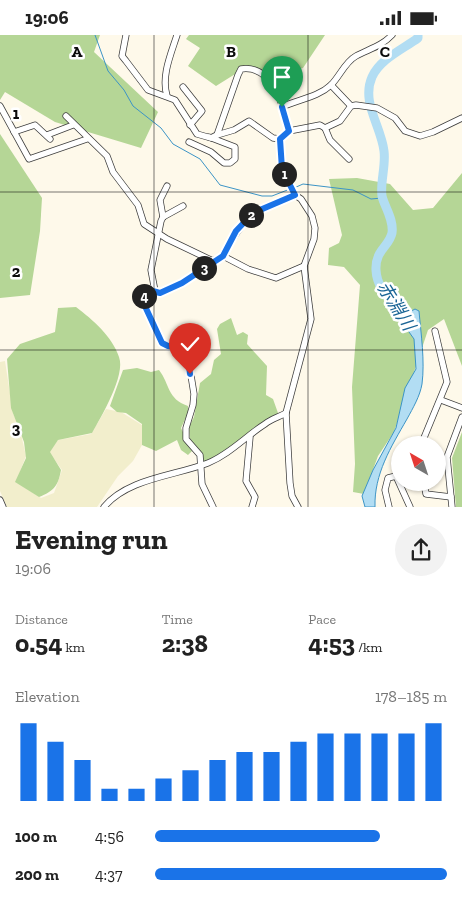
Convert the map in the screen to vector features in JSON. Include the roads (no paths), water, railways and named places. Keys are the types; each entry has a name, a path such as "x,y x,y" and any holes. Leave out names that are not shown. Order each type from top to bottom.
{"street":[{"path":"126,35 122,56 148,90 175,101 197,134 235,147 235,159 230,163 224,163 211,152 189,142"},
{"path":"166,96 167,67 177,35"},
{"path":"282,107 294,101 312,97 331,85 355,57 378,47 392,35"},
{"path":"218,135 241,69 250,68 264,74 280,98 289,131"},
{"path":"331,85 352,106"},
{"path":"183,87 202,111 190,125"},
{"path":"325,128 340,121 352,106 362,105 377,108 395,118 405,131 420,136 462,118"},
{"path":"0,106 29,159 87,139"},
{"path":"66,116 87,139 107,156 113,172 138,205 144,224 213,261"},
{"path":"209,137 234,130 249,121 273,138 280,139 289,131 320,125 325,128 330,140 349,159"},
{"path":"14,132 34,125 48,137 73,125"},
{"path":"280,139 282,169 295,194 301,199 312,216 315,228 312,247 304,265 309,290 311,319 286,413 290,483 292,496 298,507"},
{"path":"155,291 151,270 163,217 160,200 167,187"},
{"path":"213,507 202,484 200,455 186,439 186,428 194,405 188,357 179,347 168,346 162,343 144,304 144,292 155,291 160,293 182,283 223,256 236,231 253,213 295,194"},
{"path":"163,217 184,205"},
{"path":"223,256 248,269 276,278 304,265"},
{"path":"424,436 441,400 447,376 436,331"},
{"path":"441,400 462,407"},
{"path":"104,507 113,497 144,483 210,462 250,437 265,424 286,413"},
{"path":"452,507 447,457 462,417"},
{"path":"250,437 246,481 255,497 252,507"},
{"path":"389,507 385,491 388,478 391,477"},
{"path":"404,491 410,507"},
{"path":"425,491 426,494 452,497"},
{"path":"0,500 3,507"}],"water":[{"path":"415,309 419,311 423,375 421,388 414,406 397,436 392,436 396,428 405,388 416,369 414,339 399,318"},
{"path":"391,437 391,448 377,483 375,507 365,507 362,496 373,470"}],"waterway":[{"path":"95,35 108,71 124,90 133,106 161,128 173,144 200,159 220,185 262,196 272,196 290,189"},
{"name":"赤淵川","path":"409,325 400,311 384,293 377,278 376,263 390,238 392,228 382,196 384,151 370,105 369,86 372,77 380,65 418,38 418,35"},
{"path":"294,188 303,184 353,190 371,199 382,198"}]}
